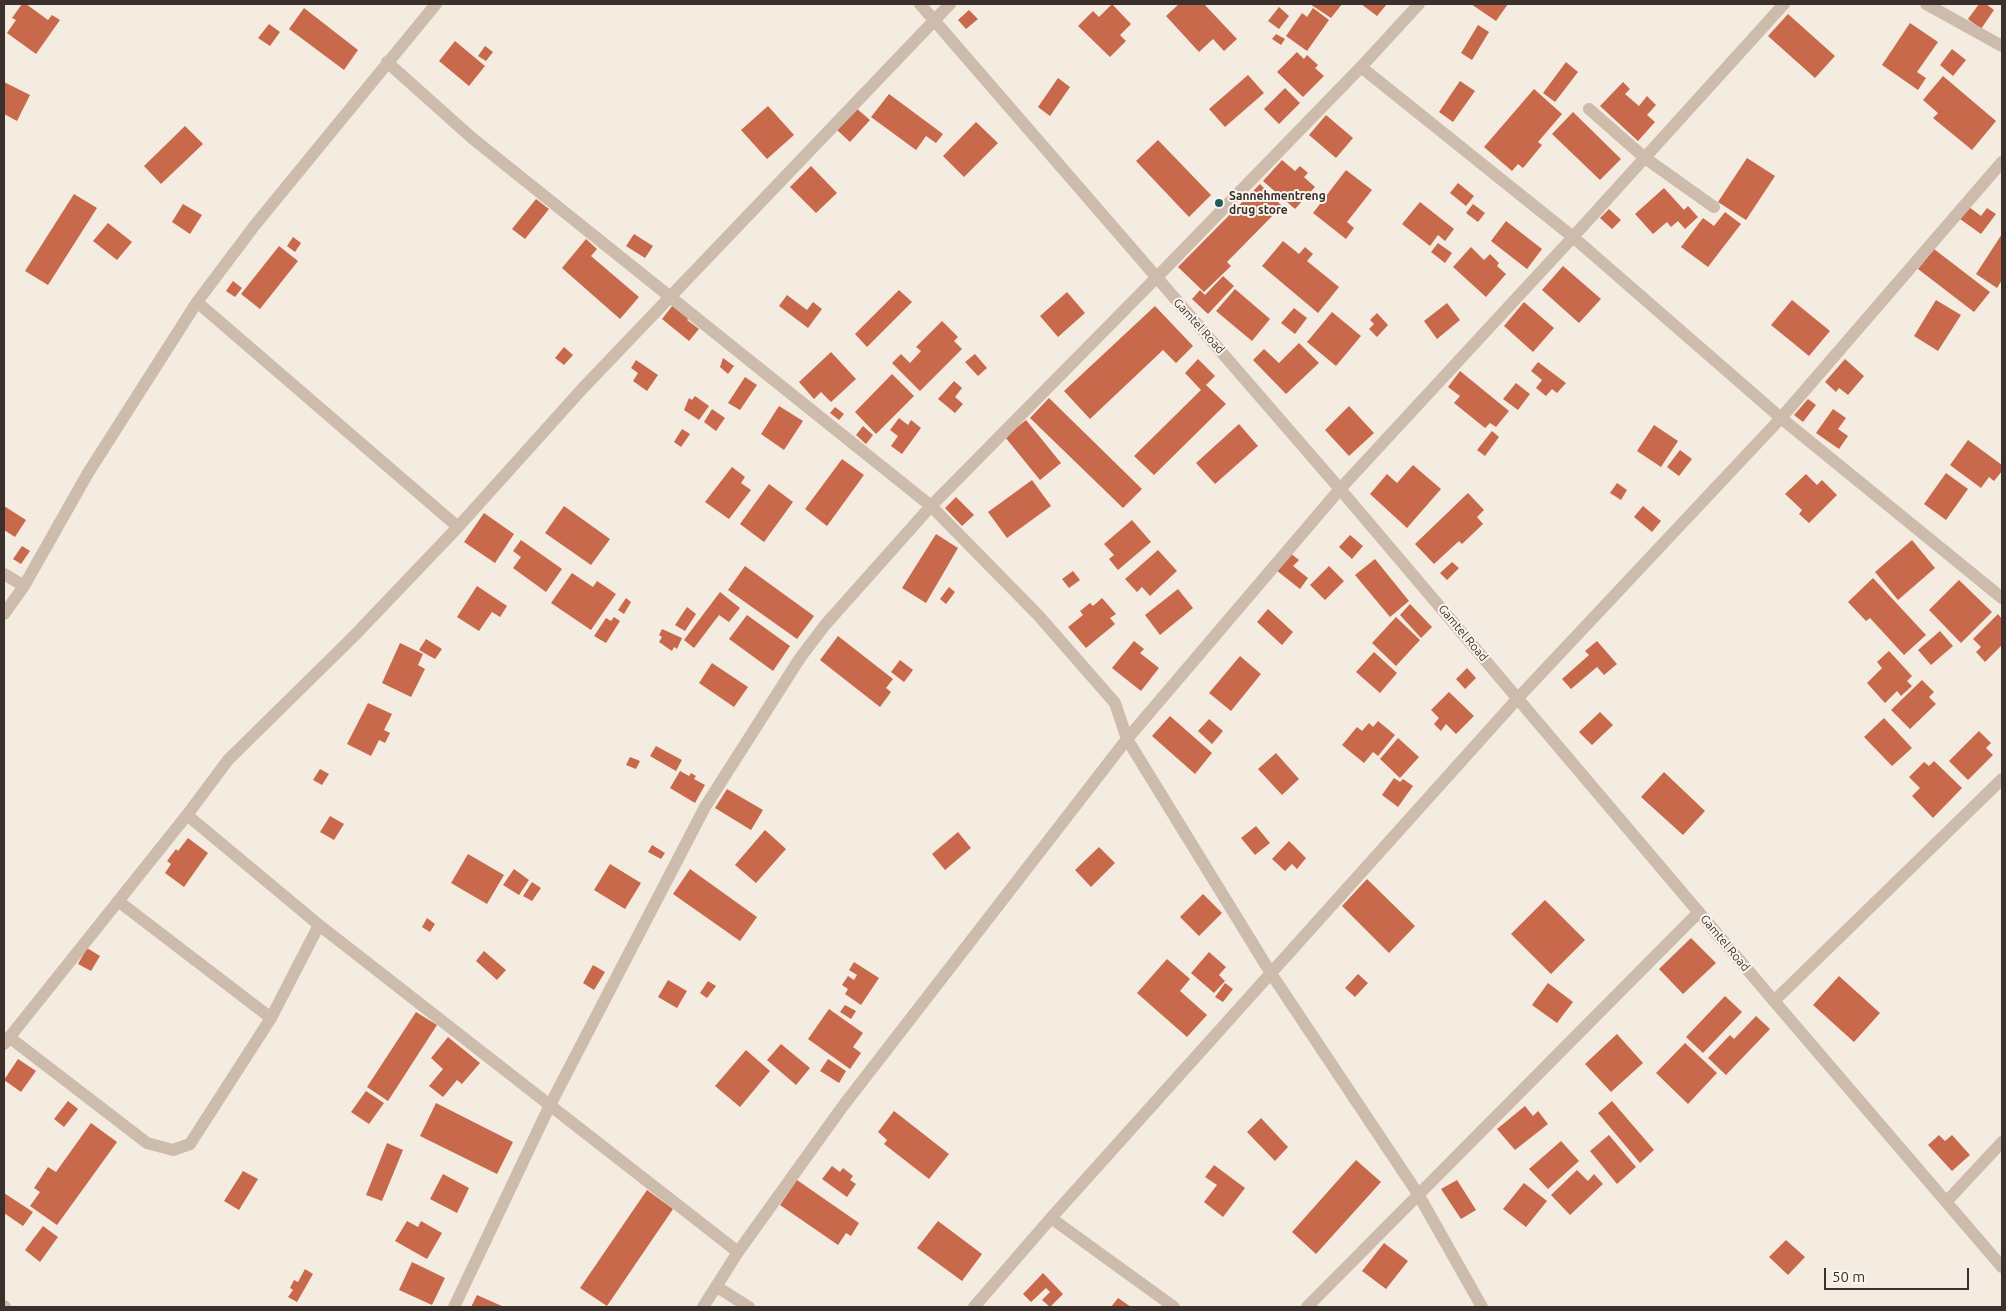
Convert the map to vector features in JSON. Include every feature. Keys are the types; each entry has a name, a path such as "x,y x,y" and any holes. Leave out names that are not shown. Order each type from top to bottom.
{"street":[{"path":"4,614 24,586 88,473 197,302 255,225 436,4"},
{"name":"Gamtel Road","path":"920,4 1340,489 1774,1002 2002,1267"},
{"path":"319,925 271,1018 190,1144 174,1150 146,1143 6,1040 228,760 354,636 458,527 583,388 950,4"},
{"path":"454,1307 550,1105 705,807 800,658 825,625 931,506 1361,67 1418,4"},
{"path":"703,1307 738,1252 843,1106 1127,740 1340,489 1574,237 1784,4"},
{"path":"1926,4 2002,46"},
{"path":"387,62 472,138 672,297 778,386 931,506 1038,615 1114,703 1127,740 1272,975 1418,1194 1482,1307"},
{"path":"1361,67 1574,237 1781,418 2002,598"},
{"path":"1589,109 1645,158 1714,208"},
{"path":"974,1307 1051,1218 1272,975 1518,698 1781,418 2002,162"},
{"path":"197,302 458,527"},
{"path":"4,574 24,586"},
{"path":"1774,1002 2002,779"},
{"path":"187,814 319,925 738,1252"},
{"path":"118,901 271,1018"},
{"path":"1307,1307 1699,912"},
{"path":"1946,1201 2002,1142"},
{"path":"1051,1218 1174,1307"},
{"path":"717,1287 749,1307"}],"building":[{"path":"22,4 26,4 48,20 52,15 60,20 36,54 7,33 16,20 12,18"},
{"path":"1112,4 1131,24 1120,35 1126,41 1110,57 1078,26 1093,11 1099,17"},
{"path":"1179,4 1204,4 1237,39 1224,51 1213,39 1199,52 1166,16"},
{"path":"1310,4 1342,4 1331,18"},
{"path":"1361,4 1387,4 1377,16"},
{"path":"1471,4 1508,4 1496,21"},
{"path":"1979,4 1986,4 1994,10 1981,29 1968,19"},
{"path":"1279,7 1289,16 1279,29 1268,21"},
{"path":"304,8 358,50 344,70 289,29"},
{"path":"1313,8 1329,20 1307,51 1286,36 1302,13 1307,17"},
{"path":"969,10 978,19 966,29 958,20"},
{"path":"1788,14 1835,56 1815,78 1768,36"},
{"path":"1910,23 1938,42 1917,72 1926,78 1918,90 1882,65"},
{"path":"269,24 280,32 270,46 258,38"},
{"path":"1478,25 1489,32 1472,60 1461,53"},
{"path":"1276,34 1285,39 1281,45 1272,39"},
{"path":"455,41 485,66 469,86 439,61"},
{"path":"485,46 493,52 486,61 478,56"},
{"path":"1952,49 1966,60 1953,76 1940,65"},
{"path":"1297,52 1304,59 1307,55 1318,65 1315,68 1324,76 1303,97 1277,72"},
{"path":"1566,62 1578,72 1555,102 1543,93"},
{"path":"1248,75 1264,93 1225,127 1209,109"},
{"path":"1943,76 1996,121 1972,150 1933,118 1938,113 1923,100"},
{"path":"1058,78 1070,87 1050,116 1038,107"},
{"path":"1460,81 1475,91 1453,122 1439,112"},
{"path":"4,82 30,95 17,121 4,114"},
{"path":"1623,82 1630,89 1625,94 1639,106 1647,96 1656,105 1647,115 1655,122 1638,141 1600,106"},
{"path":"1285,88 1300,103 1279,124 1264,109"},
{"path":"1534,89 1562,114 1538,142 1542,145 1523,168 1518,164 1512,171 1484,147"},
{"path":"889,94 943,134 936,143 926,136 916,150 871,117"},
{"path":"768,106 794,135 767,159 741,130"},
{"path":"856,108 870,120 850,142 836,129"},
{"path":"1573,112 1621,159 1600,180 1552,134"},
{"path":"1326,115 1353,138 1336,158 1309,135"},
{"path":"976,122 998,143 964,177 943,156"},
{"path":"185,126 203,144 161,184 144,166"},
{"path":"1158,140 1211,195 1189,217 1136,161"},
{"path":"1747,158 1775,176 1746,220 1718,202"},
{"path":"1282,160 1295,171 1300,166 1308,173 1304,177 1315,187 1295,209 1263,181"},
{"path":"811,166 837,193 816,213 790,187"},
{"path":"1346,170 1372,190 1347,222 1354,228 1346,239 1313,213"},
{"path":"1458,183 1474,196 1466,206 1450,193"},
{"path":"1260,184 1282,206 1227,262 1231,266 1204,292 1178,267"},
{"path":"1664,188 1684,210 1688,206 1698,217 1685,229 1678,221 1671,227 1667,222 1653,234 1635,214"},
{"path":"74,194 97,208 48,285 25,271"},
{"path":"536,199 549,209 525,239 512,229"},
{"path":"1420,202 1454,229 1445,241 1438,235 1430,246 1402,224"},
{"path":"183,204 202,215 190,234 172,222"},
{"path":"1473,204 1485,213 1478,222 1466,213"},
{"path":"1969,207 1981,216 1987,208 1996,214 1981,234 1960,219"},
{"path":"1609,209 1621,220 1612,229 1600,218"},
{"path":"1725,212 1741,224 1708,267 1681,247 1703,218 1714,226"},
{"path":"1506,221 1542,249 1527,269 1491,241"},
{"path":"108,223 132,242 117,260 93,241"},
{"path":"634,234 653,246 645,258 626,246"},
{"path":"2002,234 2002,280 1997,288 1976,274"},
{"path":"293,237 301,243 295,252 287,246"},
{"path":"586,239 597,249 591,256 639,297 620,319 562,268"},
{"path":"1283,241 1299,254 1305,247 1313,254 1307,261 1339,287 1318,313 1262,266"},
{"path":"1438,243 1452,253 1445,263 1431,252"},
{"path":"279,246 298,261 260,309 241,294"},
{"path":"1471,247 1484,260 1490,254 1499,263 1497,266 1506,274 1486,297 1453,267"},
{"path":"1934,249 1990,292 1974,312 1918,269"},
{"path":"1563,266 1601,299 1579,323 1542,290"},
{"path":"1223,276 1234,286 1208,314 1192,299 1200,290 1205,295"},
{"path":"233,281 242,288 235,297 226,291"},
{"path":"1235,289 1270,319 1252,341 1216,311"},
{"path":"899,290 912,302 867,347 855,334"},
{"path":"1067,292 1085,313 1058,337 1040,316"},
{"path":"787,295 807,310 813,302 822,309 808,328 779,306"},
{"path":"1792,300 1830,331 1809,356 1771,325"},
{"path":"1936,300 1961,315 1938,351 1914,336"},
{"path":"1524,302 1554,328 1533,352 1504,326"},
{"path":"1447,303 1460,320 1437,339 1424,321"},
{"path":"673,305 689,318 687,320 699,329 689,341 662,319"},
{"path":"1155,306 1193,346 1176,363 1163,350 1090,419 1064,391"},
{"path":"1294,308 1307,318 1295,334 1281,323"},
{"path":"1332,312 1361,336 1336,366 1307,342"},
{"path":"1377,313 1388,325 1377,337 1369,329 1374,324 1370,320"},
{"path":"942,321 958,337 954,341 962,349 920,391 892,363 901,354 910,363 921,351 916,347"},
{"path":"1299,343 1319,363 1286,394 1253,360 1264,349 1279,363"},
{"path":"564,347 573,355 564,365 555,358"},
{"path":"831,352 856,379 831,402 821,392 814,399 799,382"},
{"path":"975,354 987,368 978,376 965,362"},
{"path":"723,358 734,366 728,374 720,367"},
{"path":"1198,359 1215,376 1206,385 1226,404 1154,475 1134,456 1201,390 1185,373"},
{"path":"1845,359 1864,376 1848,395 1839,388 1836,392 1825,382"},
{"path":"636,360 658,375 647,391 633,381 638,373 631,368"},
{"path":"1538,362 1566,383 1557,393 1552,389 1546,396 1536,388 1542,380 1531,371"},
{"path":"1460,371 1509,411 1496,427 1490,423 1485,428 1454,403 1460,396 1448,387"},
{"path":"892,374 914,396 876,434 855,412"},
{"path":"745,377 757,385 740,410 728,403"},
{"path":"954,381 962,388 955,397 963,404 955,413 938,399"},
{"path":"1516,383 1530,394 1518,410 1503,399"},
{"path":"695,396 709,406 699,420 684,410 689,398 692,400"},
{"path":"1049,398 1142,489 1123,508 1030,418"},
{"path":"1808,399 1816,405 1803,422 1794,415"},
{"path":"779,406 803,421 784,450 761,434"},
{"path":"1349,406 1374,433 1349,456 1325,430"},
{"path":"835,407 844,414 839,420 830,413"},
{"path":"712,409 725,418 716,431 704,422"},
{"path":"1833,409 1846,418 1838,429 1848,436 1839,449 1816,433"},
{"path":"899,418 908,425 911,420 921,428 902,454 891,446 898,436 890,430"},
{"path":"1026,420 1061,463 1040,480 1005,437"},
{"path":"1239,424 1258,446 1215,484 1196,463"},
{"path":"1654,425 1678,441 1661,467 1637,451"},
{"path":"863,426 873,435 866,444 856,435"},
{"path":"682,429 690,434 681,447 674,442"},
{"path":"1492,431 1499,437 1485,456 1477,450"},
{"path":"1968,440 2002,465 2002,471 1994,481 1989,477 1981,488 1950,465"},
{"path":"1680,450 1692,459 1679,476 1667,467"},
{"path":"842,459 864,475 827,526 805,509"},
{"path":"1413,465 1441,489 1407,528 1370,494 1387,474 1397,483"},
{"path":"732,467 745,477 741,483 751,490 729,519 705,502"},
{"path":"1946,473 1968,489 1946,520 1924,504"},
{"path":"1806,474 1817,485 1822,480 1837,495 1809,523 1799,514 1802,510 1785,494"},
{"path":"1032,480 1051,506 1007,538 988,512"},
{"path":"1617,483 1627,490 1621,500 1610,493"},
{"path":"769,484 793,502 764,542 740,524"},
{"path":"1468,493 1484,510 1477,517 1483,524 1462,544 1459,541 1434,564 1415,544"},
{"path":"956,497 974,515 962,526 945,508"},
{"path":"4,506 26,520 15,537 4,530"},
{"path":"564,506 610,539 591,565 545,533"},
{"path":"1643,506 1661,521 1652,532 1634,517"},
{"path":"484,513 514,534 495,563 464,542"},
{"path":"1132,520 1151,542 1118,570 1109,559 1114,555 1104,544"},
{"path":"936,534 958,548 926,603 902,588"},
{"path":"1350,535 1363,546 1352,559 1339,547"},
{"path":"521,540 562,569 546,592 513,568 521,557 513,551"},
{"path":"1912,540 1935,568 1898,600 1875,572"},
{"path":"22,546 30,551 21,564 13,559"},
{"path":"1158,550 1177,571 1150,596 1142,587 1137,592 1125,579"},
{"path":"1290,553 1299,560 1293,566 1308,578 1300,589 1276,570"},
{"path":"1375,559 1409,601 1390,617 1355,575"},
{"path":"1452,562 1459,568 1447,580 1440,573"},
{"path":"745,566 814,616 797,639 728,590"},
{"path":"1329,566 1344,581 1325,600 1310,585"},
{"path":"1073,571 1080,580 1069,588 1062,579"},
{"path":"572,573 593,587 597,581 616,594 591,630 551,603"},
{"path":"1873,578 1926,635 1904,655 1870,618 1866,621 1848,602"},
{"path":"1959,580 1992,612 1961,643 1929,610"},
{"path":"477,586 507,606 500,617 492,612 479,631 457,617"},
{"path":"949,587 955,592 946,604 940,599"},
{"path":"1178,589 1193,608 1160,635 1145,615"},
{"path":"720,592 740,608 729,622 719,615 694,648 684,640"},
{"path":"626,598 631,602 624,614 618,610"},
{"path":"1102,598 1116,614 1110,618 1115,624 1086,648 1068,627 1083,615 1080,611 1090,603 1093,606"},
{"path":"1410,604 1432,627 1421,638 1400,615"},
{"path":"687,607 696,614 685,631 675,625"},
{"path":"1268,609 1293,632 1282,645 1257,622"},
{"path":"1998,614 2002,619 2002,645 1985,662 1976,652 1981,647 1973,639"},
{"path":"747,615 790,646 773,671 729,639"},
{"path":"614,617 620,621 606,643 594,636 606,618 611,621"},
{"path":"1396,617 1420,640 1396,666 1372,643"},
{"path":"662,629 682,638 677,649 674,647 672,651 659,642 662,637 659,635"},
{"path":"1940,631 1953,646 1931,665 1918,650"},
{"path":"838,636 893,679 886,688 891,692 880,707 820,660"},
{"path":"426,639 442,649 435,659 419,650"},
{"path":"1134,641 1144,649 1140,653 1159,668 1141,691 1112,668"},
{"path":"1597,641 1617,664 1604,675 1597,667 1571,689 1562,679 1589,655 1585,651"},
{"path":"400,643 423,654 418,665 425,669 411,697 382,683"},
{"path":"1889,651 1912,676 1907,681 1912,686 1901,696 1897,691 1885,703 1867,683 1882,668 1877,662"},
{"path":"1374,652 1397,673 1380,693 1356,672"},
{"path":"1240,656 1261,674 1231,711 1209,693"},
{"path":"900,660 913,670 904,682 891,672"},
{"path":"712,663 748,687 734,707 699,683"},
{"path":"1467,668 1476,678 1465,689 1456,679"},
{"path":"1922,680 1934,692 1929,697 1936,704 1910,729 1891,710"},
{"path":"1449,692 1474,716 1456,734 1446,724 1441,731 1434,724 1439,718 1431,710"},
{"path":"368,703 392,714 384,730 390,733 385,743 379,740 371,756 347,744"},
{"path":"1600,712 1613,725 1592,745 1579,732"},
{"path":"1170,716 1212,753 1195,774 1152,736"},
{"path":"1884,718 1912,748 1892,766 1864,737"},
{"path":"1209,719 1223,731 1212,744 1198,731"},
{"path":"1378,721 1395,735 1378,756 1373,752 1364,763 1342,745 1357,727 1362,731 1369,723 1373,727"},
{"path":"1979,731 1991,743 1986,748 1993,755 1968,780 1949,761"},
{"path":"1398,738 1419,757 1400,778 1380,759"},
{"path":"656,746 682,760 676,771 650,756"},
{"path":"1276,753 1299,779 1282,795 1258,769"},
{"path":"630,757 640,761 636,769 626,765"},
{"path":"1934,761 1962,788 1933,818 1912,796 1920,788 1909,777 1924,762 1929,766"},
{"path":"320,769 329,774 322,785 313,780"},
{"path":"680,771 689,776 691,773 696,776 694,779 705,785 695,803 670,788"},
{"path":"1664,772 1705,811 1683,835 1641,797"},
{"path":"1394,778 1400,782 1403,779 1413,786 1398,807 1382,795"},
{"path":"727,789 763,810 751,830 715,808"},
{"path":"330,816 344,824 334,840 320,832"},
{"path":"1256,826 1270,843 1255,855 1241,838"},
{"path":"765,830 786,849 756,883 735,865"},
{"path":"958,832 971,848 945,870 932,854"},
{"path":"188,838 208,853 184,887 165,873 171,864 167,861"},
{"path":"1289,841 1306,858 1297,869 1292,864 1285,871 1272,859"},
{"path":"652,845 665,853 661,859 648,852"},
{"path":"1099,847 1115,863 1091,887 1075,870"},
{"path":"468,854 504,875 487,904 451,883"},
{"path":"610,864 641,883 625,909 594,890"},
{"path":"514,869 529,880 519,895 503,885"},
{"path":"690,869 757,917 740,941 673,894"},
{"path":"1367,879 1415,926 1389,953 1342,906"},
{"path":"532,882 541,888 532,901 523,896"},
{"path":"1203,894 1222,913 1199,936 1180,917"},
{"path":"1545,900 1585,940 1551,974 1511,934"},
{"path":"427,918 435,924 430,932 422,927"},
{"path":"1691,938 1716,963 1683,994 1659,969"},
{"path":"87,948 100,956 91,971 78,964"},
{"path":"484,951 506,970 497,980 476,961"},
{"path":"1209,952 1226,967 1219,975 1225,981 1214,993 1191,973"},
{"path":"1167,959 1190,979 1180,991 1207,1015 1187,1037 1137,993"},
{"path":"854,962 879,978 861,1005 845,994 848,989 842,985 848,976 854,980 857,975 849,970"},
{"path":"593,965 605,972 594,990 583,983"},
{"path":"1358,974 1368,983 1355,997 1345,988"},
{"path":"1839,976 1880,1013 1854,1042 1813,1005"},
{"path":"668,980 687,991 677,1008 658,997"},
{"path":"708,981 716,986 707,998 700,993"},
{"path":"1225,983 1233,989 1223,1002 1215,997"},
{"path":"1548,983 1573,1002 1557,1023 1532,1005"},
{"path":"1725,996 1742,1012 1703,1053 1686,1037"},
{"path":"845,1005 856,1011 851,1019 840,1012"},
{"path":"829,1009 863,1033 853,1047 861,1053 850,1069 808,1039"},
{"path":"416,1012 437,1025 388,1101 367,1087"},
{"path":"1756,1016 1770,1029 1726,1075 1708,1058 1730,1035 1734,1039"},
{"path":"1617,1034 1643,1063 1611,1092 1585,1064"},
{"path":"448,1037 480,1063 462,1084 457,1080 443,1097 429,1086 443,1069 431,1058"},
{"path":"1685,1043 1717,1073 1688,1104 1656,1073"},
{"path":"781,1044 810,1068 796,1085 767,1060"},
{"path":"746,1050 770,1071 740,1107 715,1086"},
{"path":"18,1059 36,1071 21,1092 4,1080"},
{"path":"828,1059 846,1071 839,1083 820,1071"},
{"path":"366,1091 384,1103 369,1124 351,1112"},
{"path":"68,1101 78,1109 64,1127 54,1119"},
{"path":"1612,1101 1654,1150 1640,1163 1598,1113"},
{"path":"436,1103 513,1142 497,1174 420,1136"},
{"path":"1525,1106 1533,1116 1538,1111 1548,1124 1515,1150 1497,1129"},
{"path":"894,1111 949,1154 929,1179 884,1144 887,1140 878,1132"},
{"path":"1261,1118 1288,1147 1275,1161 1247,1132"},
{"path":"91,1123 117,1142 57,1225 30,1206 40,1192 34,1188 48,1167 56,1172"},
{"path":"1609,1135 1636,1167 1617,1184 1590,1151"},
{"path":"1939,1135 1945,1141 1952,1135 1970,1155 1952,1171 1928,1145"},
{"path":"1561,1141 1579,1161 1548,1189 1529,1169"},
{"path":"387,1143 403,1150 382,1201 366,1195"},
{"path":"1356,1160 1381,1182 1316,1254 1292,1232"},
{"path":"1214,1165 1245,1188 1223,1217 1204,1202 1217,1185 1205,1177"},
{"path":"832,1166 840,1172 843,1168 853,1176 850,1180 856,1184 847,1197 822,1179"},
{"path":"1577,1170 1588,1181 1594,1174 1603,1184 1570,1215 1551,1195"},
{"path":"243,1171 258,1179 239,1210 224,1201"},
{"path":"443,1174 469,1188 457,1213 430,1199"},
{"path":"797,1180 859,1223 851,1236 846,1233 838,1245 780,1205"},
{"path":"1457,1180 1476,1210 1461,1219 1441,1189"},
{"path":"1524,1183 1547,1201 1526,1227 1503,1209"},
{"path":"647,1190 673,1209 607,1306 580,1288"},
{"path":"4,1193 33,1212 23,1226 4,1213"},
{"path":"407,1221 418,1227 421,1221 442,1233 427,1259 395,1241"},
{"path":"938,1221 982,1254 962,1281 917,1248"},
{"path":"43,1226 58,1237 40,1262 25,1250"},
{"path":"1786,1240 1805,1257 1788,1275 1769,1257"},
{"path":"1384,1243 1408,1261 1386,1289 1362,1271"},
{"path":"412,1262 445,1278 432,1305 399,1290"},
{"path":"305,1269 313,1274 297,1302 288,1297 293,1290 290,1288 294,1280 298,1282"},
{"path":"1043,1273 1063,1294 1050,1307 1042,1300 1050,1292 1046,1288 1031,1302 1023,1294"},
{"path":"477,1295 504,1307 471,1307"},
{"path":"1118,1298 1131,1307 1111,1307"}],"place":[{"name":"Sannehmentreng drug store","path":"1219,203"}]}
